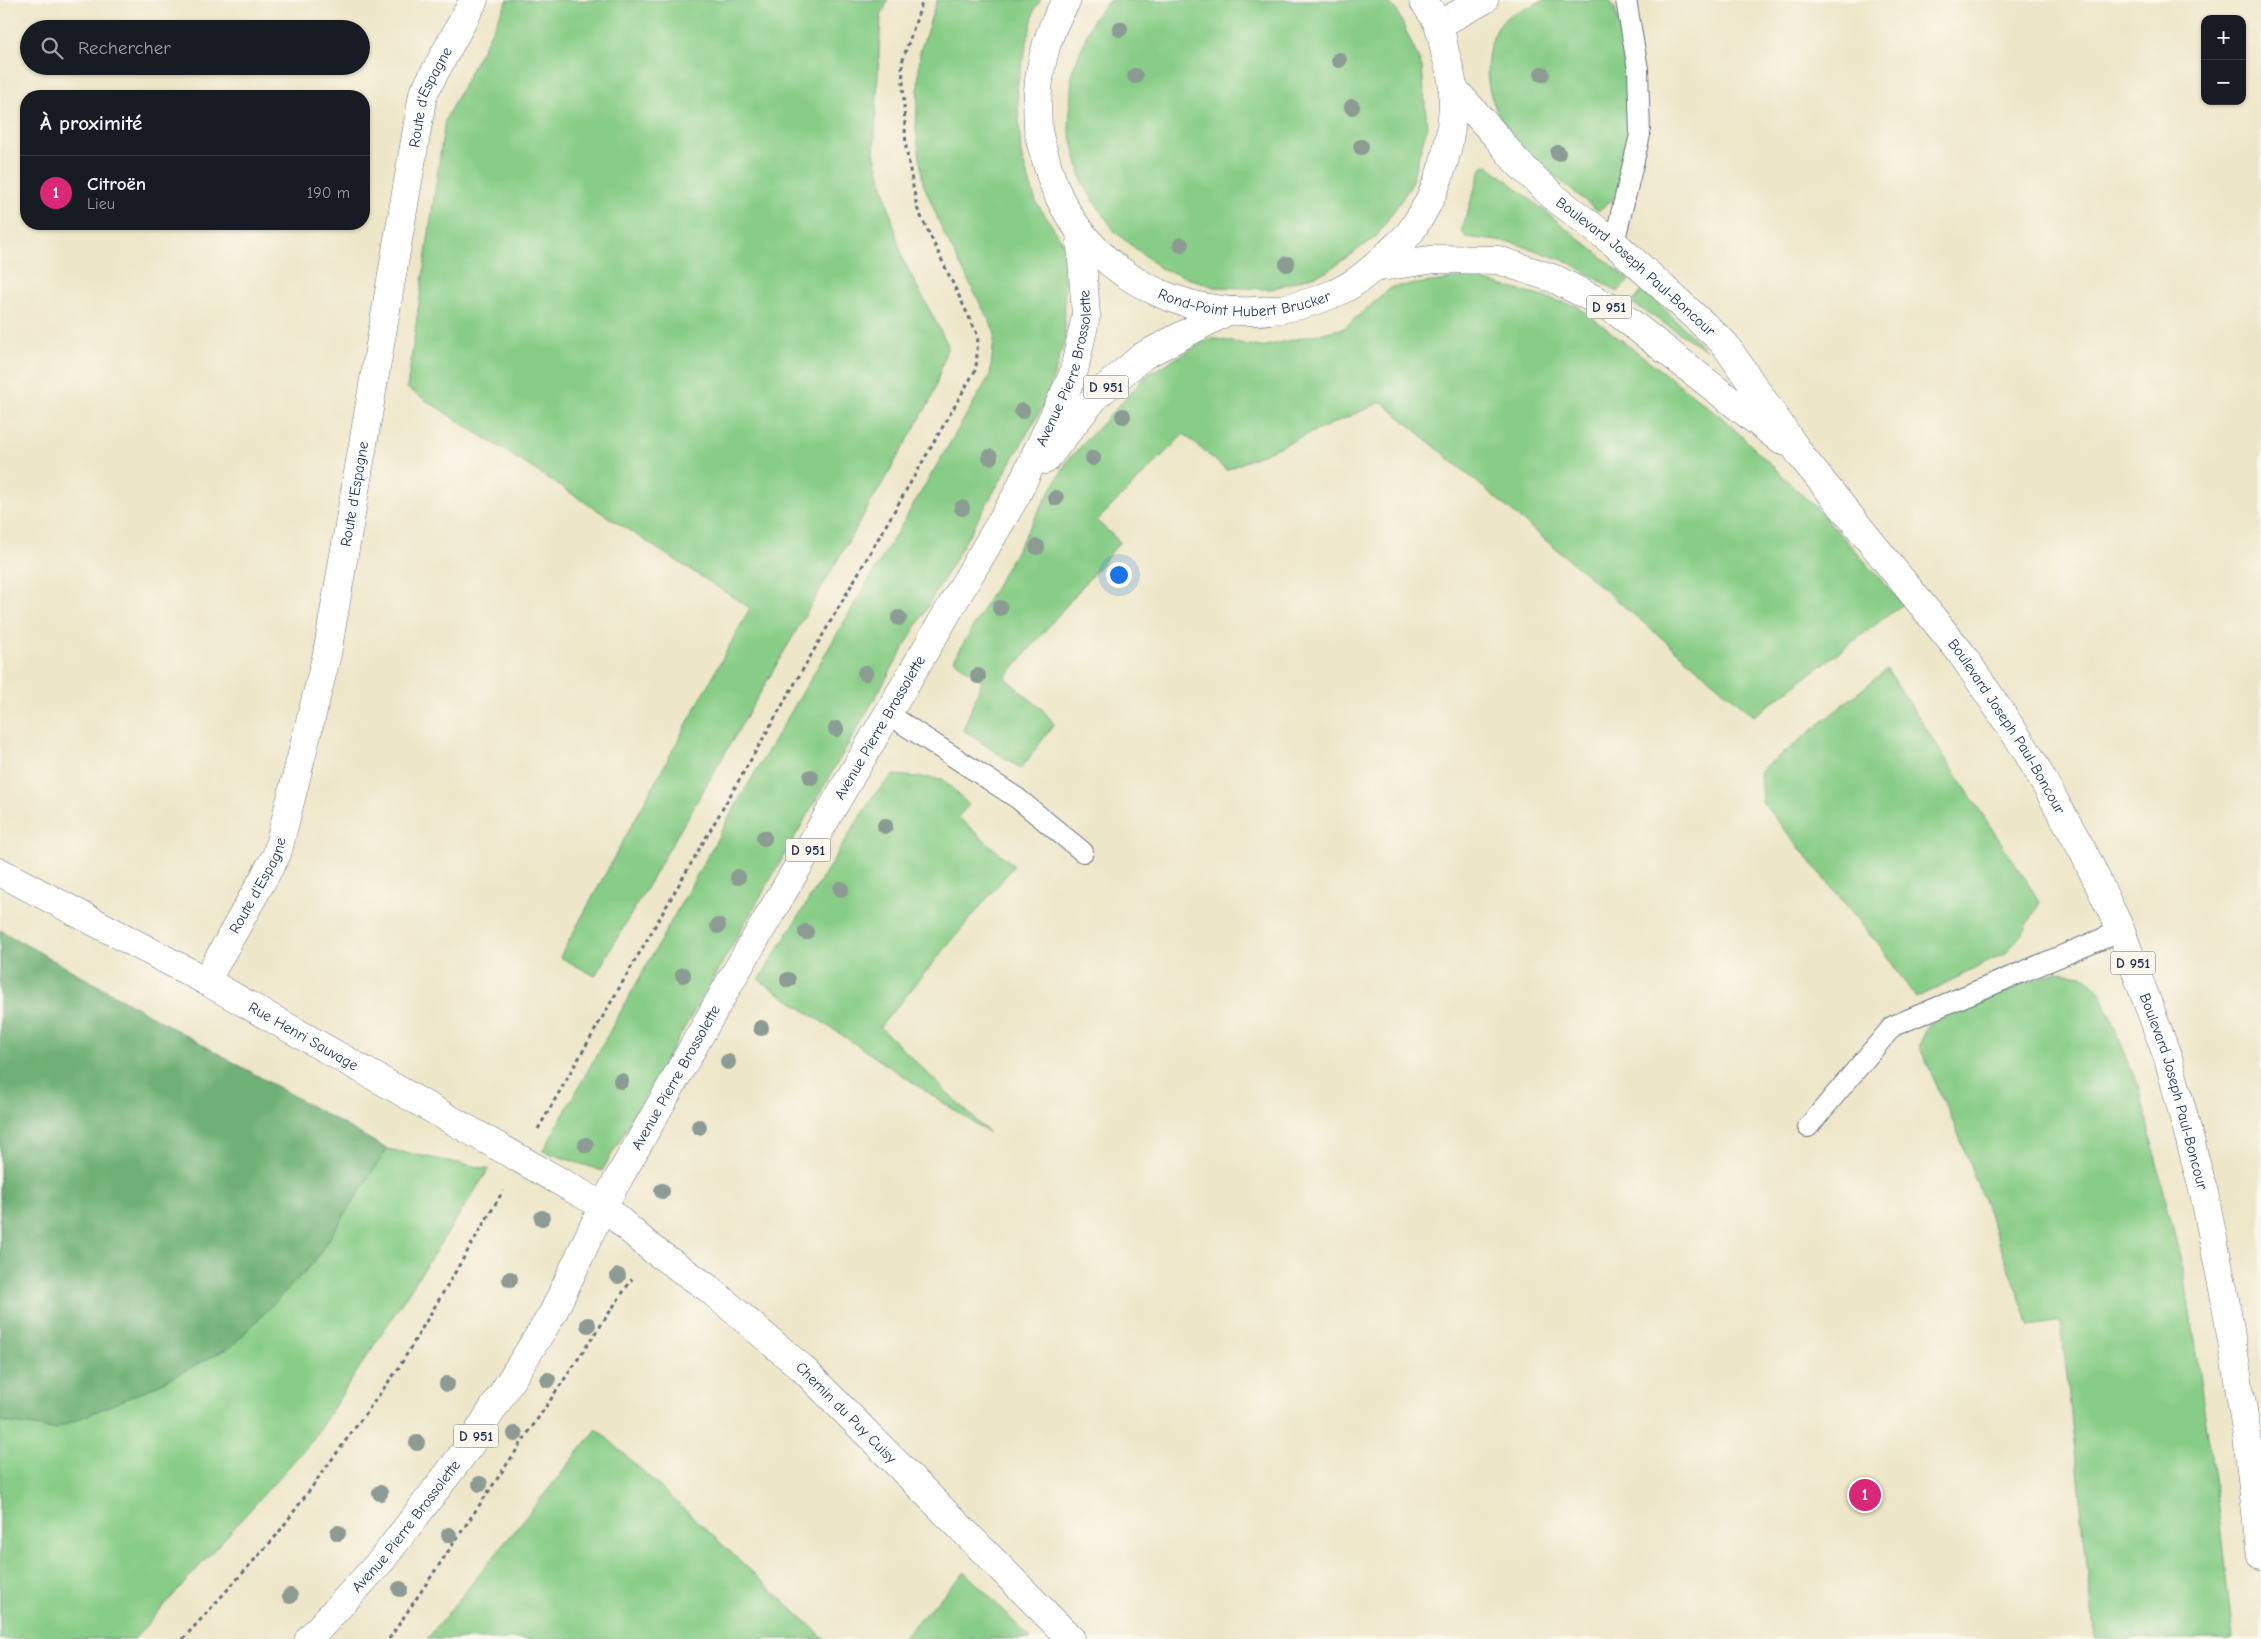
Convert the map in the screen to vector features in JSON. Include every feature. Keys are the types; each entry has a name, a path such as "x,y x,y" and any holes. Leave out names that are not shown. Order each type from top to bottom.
{"main road":[{"name":"Route d'Espagne","path":"206,981 277,854 327,654 423,94 474,0"},
{"name":"Rond-Point Hubert Brucker","path":"1067,0 1056,16 1039,71 1038,128 1052,183 1080,232 1110,263 1145,287 1184,304 1226,312 1279,310 1334,294 1374,268 1410,232 1436,188 1451,139 1453,88 1438,25 1423,0"},
{"path":"1438,25 1484,0"},
{"name":"Boulevard Joseph Paul-Boncour","path":"1453,88 1516,161 1555,198 1614,243 1724,343 1802,457 1961,653 2026,750 2084,853 2122,931 2168,1058 2204,1193 2225,1299 2247,1436 2261,1556"},
{"name":"Avenue Pierre Brossolette","path":"309,1639 380,1561 470,1445 553,1313 603,1206 730,982 1016,496 1073,375 1086,316 1080,232"},
{"name":"Boulevard Joseph Paul-Boncour","path":"1374,268 1436,260 1498,260 1556,279 1613,309 1802,457"},
{"name":"Avenue Pierre Brossolette","path":"1016,496 1096,396 1143,356 1226,312"},
{"name":"Rue Henri Sauvage","path":"0,872 206,981 603,1206"},
{"name":"Chemin du Puy Cuisy","path":"603,1206 652,1249 708,1288 802,1368 1071,1639"}],"lane":[{"path":"1614,243 1640,135 1638,69 1626,0"},
{"path":"888,714 1017,798 1083,852"},
{"path":"1808,1127 1893,1026 2122,931"}],"path":[{"path":"183,1639 276,1536 398,1369 976,369 978,336 917,208 906,148 902,62 923,0"},
{"path":"388,1639 652,1249"}],"green space":[{"path":"508,0 888,0 881,16 874,153 903,260 948,345 932,398 595,976 560,957 750,608 407,388 445,120"},
{"path":"937,0 1041,0 1035,8 1017,86 1021,155 1036,202 1064,244 1065,340 1045,403 602,1171 543,1151 736,805 990,375 995,332 945,236 923,183 916,128 920,52"},
{"path":"1110,0 1386,0 1397,11 1422,67 1427,127 1410,187 1376,237 1326,272 1271,289 1214,287 1160,268 1115,232 1083,185 1069,129 1072,72 1093,19"},
{"path":"1545,0 1609,0 1615,8 1631,82 1630,136 1620,193 1598,211 1559,180 1522,146 1506,127 1495,106 1488,83 1488,58 1499,26 1511,14"},
{"path":"1488,165 1630,280 1618,292 1569,262 1514,243 1466,237 1461,232 1482,166"},
{"path":"1470,277 1577,306 1723,418 1822,514 1903,604 1754,716 1382,402 1226,470 1184,434 1097,521 1120,542 1005,678 1043,710 1054,724 1021,769 963,730 982,681 954,660 1068,460 1147,375 1211,338 1261,347 1344,328 1392,287"},
{"path":"1644,289 1706,350 1632,303"},
{"path":"1887,669 2040,902 2024,931 2006,953 1916,998 1878,944 1762,802 1760,770 1784,753"},
{"path":"893,775 943,779 969,805 958,817 1014,866 880,1027 989,1133 759,980 873,796"},
{"path":"0,930 387,1149 314,1262 232,1346 151,1388 55,1429 0,1421"},
{"path":"2057,972 2083,975 2100,991 2138,1086 2185,1278 2217,1498 2233,1639 2095,1639 2061,1321 2030,1326 1960,1138 1919,1046 1929,1024 1995,995"},
{"path":"387,1149 489,1169 311,1442 134,1639 0,1639 0,1421 55,1429 151,1388 232,1346 314,1262"},
{"path":"597,1429 825,1639 427,1639"},
{"path":"965,1572 1031,1639 901,1639"}],"place":[{"name":"Citroën","path":"1865,1495"}]}
